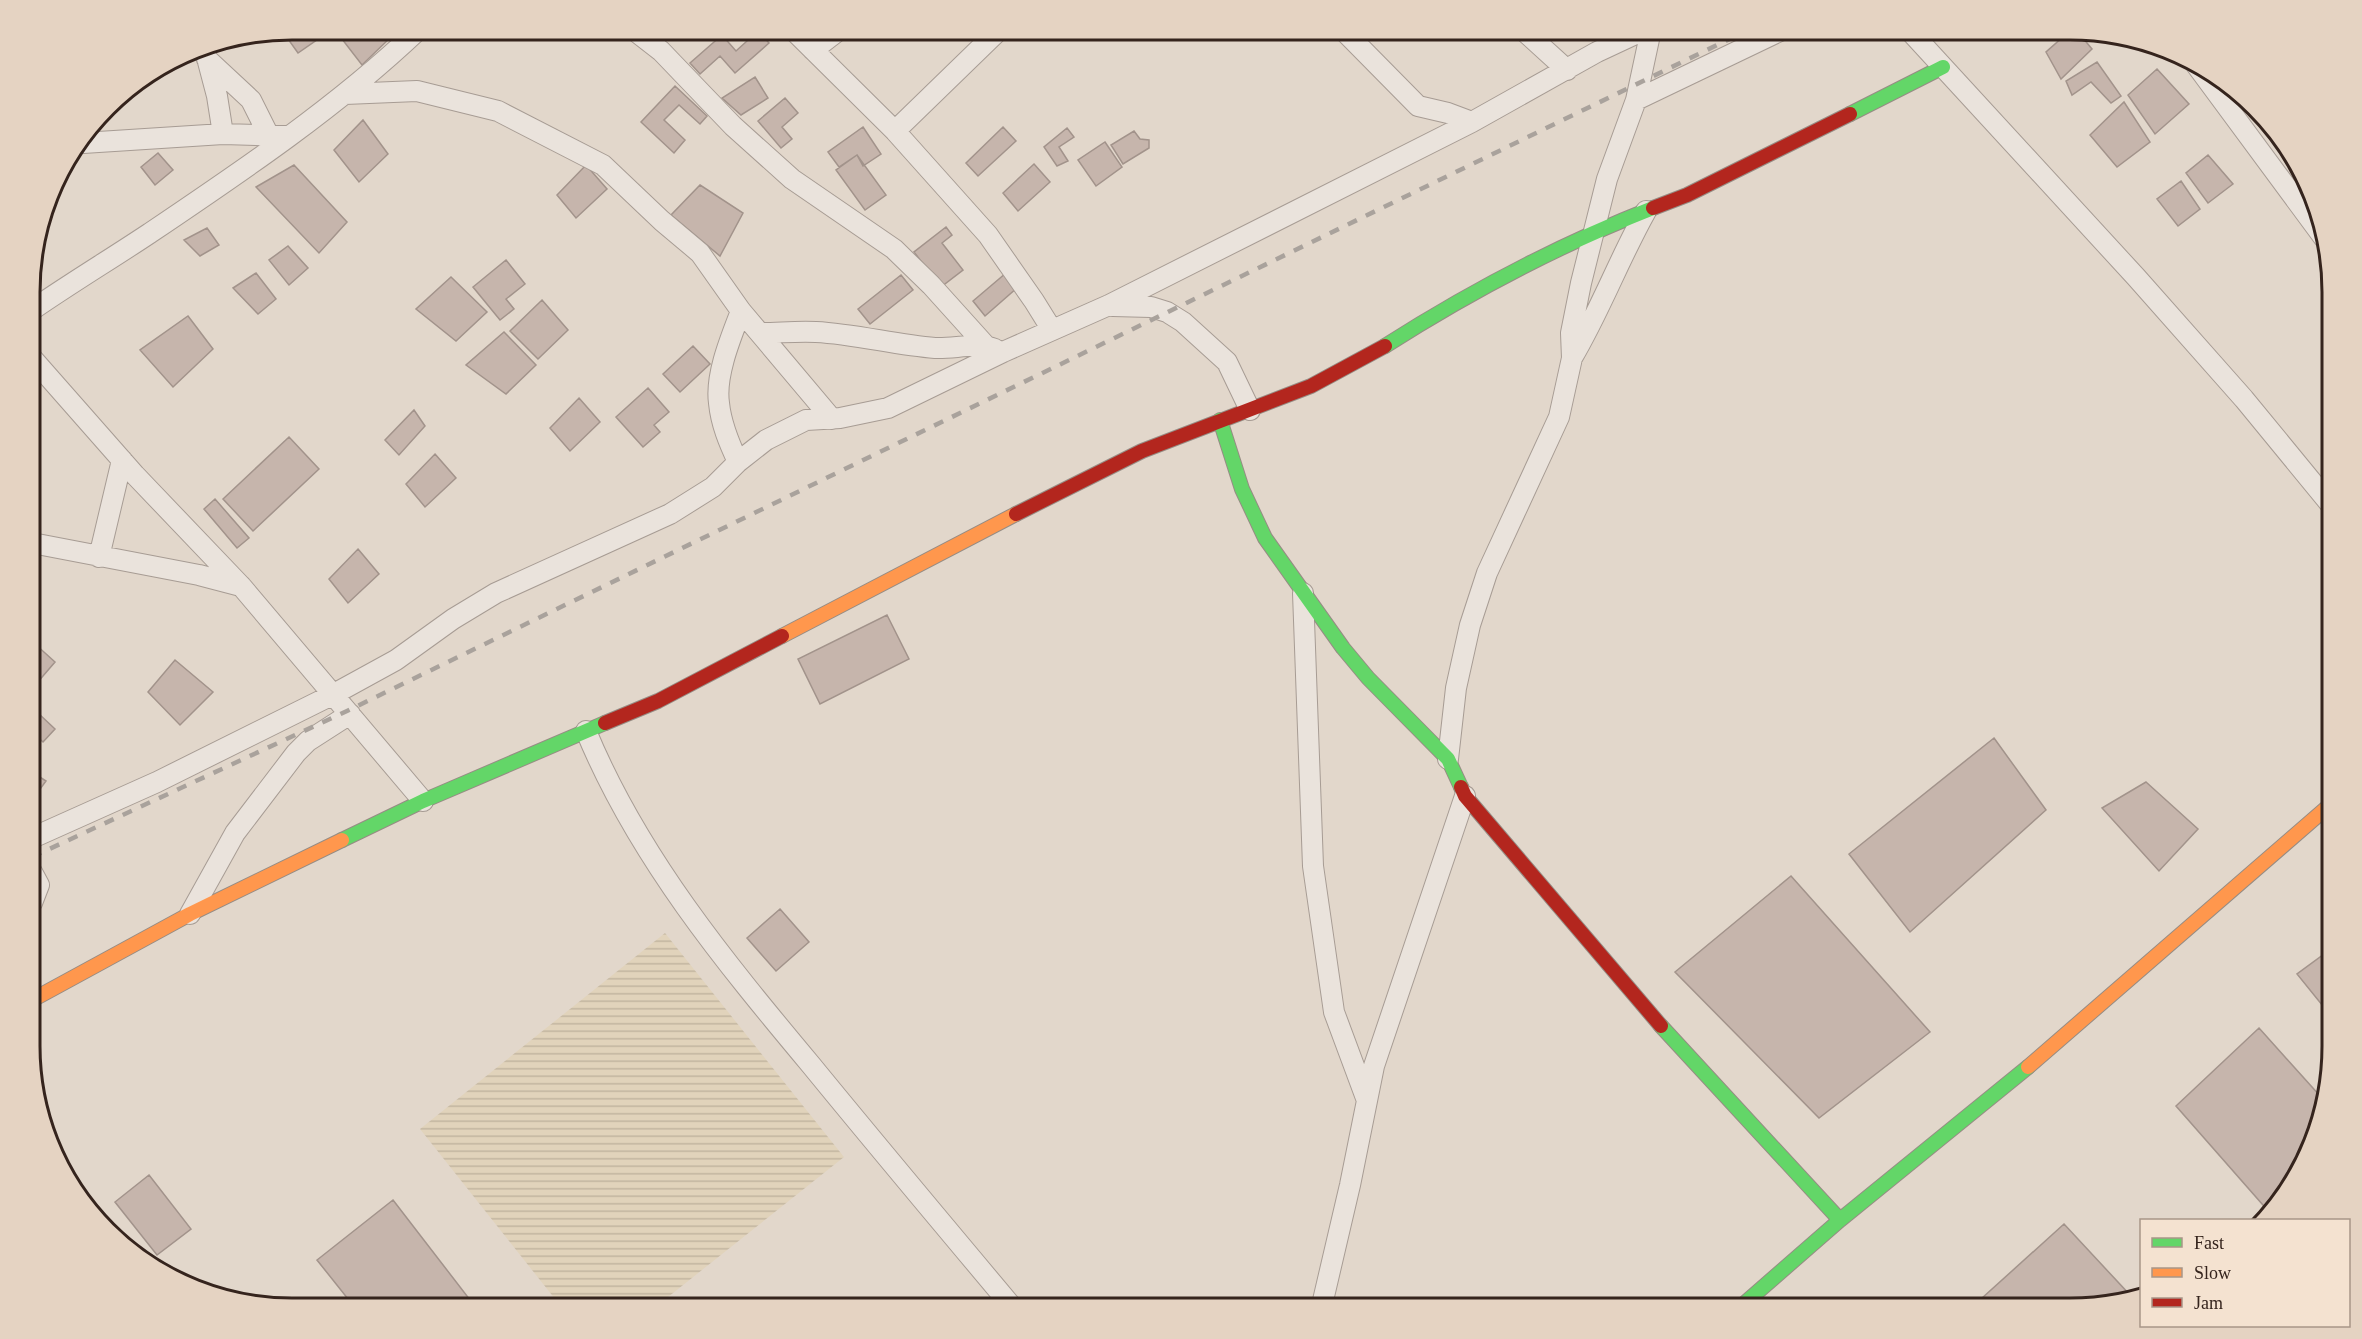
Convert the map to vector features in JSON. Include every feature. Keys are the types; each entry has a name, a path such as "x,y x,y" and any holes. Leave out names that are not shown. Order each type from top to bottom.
{"street":[{"path":"40,305 150,233 278,136 345,94 407,40"},
{"path":"647,40 661,51 734,126 792,179 894,249 995,349"},
{"path":"660,40 661,51"},
{"path":"803,40 895,131 988,235 1052,330"},
{"path":"813,50 826,40"},
{"path":"895,131 989,40"},
{"path":"1353,40 1418,106 1448,113 1472,123"},
{"path":"1534,40 1567,70"},
{"path":"40,834 156,782 334,694 396,660 453,619 496,593 670,514 713,487 738,462 766,440 806,420 832,419 888,408 995,349 1052,330 1109,305 1472,123 1597,52 1623,40"},
{"path":"1448,759 1456,688 1470,625 1487,573 1560,417 1572,358 1571,333 1593,232 1607,178 1636,100 1649,40"},
{"path":"1636,100 1761,40"},
{"path":"1918,40 2159,303 2244,399 2322,495"},
{"path":"205,56 217,96 223,134"},
{"path":"207,56 251,100 278,136"},
{"path":"40,996 190,914 423,801 658,701 1059,491 1142,451 1321,381 1380,350 1487,284 1593,232 1687,195 1943,67"},
{"path":"2212,84 2304,200"},
{"path":"345,94 417,91 498,111 603,165 662,221 700,253 741,311 832,419"},
{"path":"90,143 223,134 278,136"},
{"path":"1572,358 1592,324 1631,237 1646,211"},
{"path":"1109,305 1151,307 1167,312 1183,322 1227,362 1250,410"},
{"path":"738,462 725,433 718,401 722,371 741,311"},
{"path":"760,333 816,332 860,337 906,346 995,349"},
{"path":"40,367 122,460 242,587 423,801"},
{"path":"1220,420 1242,489 1265,538 1343,648 1448,759 1465,796 1658,1023 1840,1220"},
{"path":"99,557 122,460"},
{"path":"40,545 199,575 242,587"},
{"path":"1303,593 1313,866 1334,1012 1366,1098"},
{"path":"190,914 235,833 296,753 308,741 350,714"},
{"path":"586,731 605,777 650,854 693,917 777,1025 1005,1298"},
{"path":"1324,1298 1350,1185 1366,1098 1388,1020 1411,961 1465,796"},
{"path":"1751,1298 1840,1220 2051,1048 2322,812"}],"shaded area":[{"path":"665,933 844,1157 667,1298 554,1298 420,1129"}],"building":[{"path":"289,40 317,40 298,53"},
{"path":"343,40 388,40 362,65"},
{"path":"716,40 726,40 736,51 748,40 766,40 769,43 735,73 720,56 700,74 690,63"},
{"path":"2060,40 2085,41 2092,49 2061,79 2046,52"},
{"path":"2097,62 2121,96 2111,103 2091,82 2072,95 2066,81"},
{"path":"2157,69 2189,104 2155,134 2128,95"},
{"path":"755,77 768,98 741,115 722,98"},
{"path":"675,86 707,116 700,124 679,105 664,120 685,140 674,153 641,122"},
{"path":"785,98 798,113 782,127 792,139 781,148 758,121"},
{"path":"2124,102 2150,142 2117,167 2090,135"},
{"path":"363,120 388,154 359,182 334,150"},
{"path":"863,127 881,154 863,166 857,155 839,167 828,152"},
{"path":"1003,127 1016,141 978,176 966,163"},
{"path":"1067,128 1074,137 1059,147 1068,161 1057,166 1044,147"},
{"path":"1134,131 1140,139 1149,140 1149,148 1123,164 1111,145"},
{"path":"1105,142 1122,167 1096,186 1078,160"},
{"path":"158,153 173,170 155,185 141,167"},
{"path":"857,155 886,195 865,210 836,170"},
{"path":"2208,155 2233,184 2208,203 2186,173"},
{"path":"1034,164 1050,182 1018,211 1003,193"},
{"path":"294,165 347,222 319,253 256,187"},
{"path":"586,165 607,189 576,218 557,195"},
{"path":"2181,181 2200,209 2178,226 2157,199"},
{"path":"700,185 743,213 720,256 671,215"},
{"path":"946,227 952,235 942,243 963,270 941,287 914,252"},
{"path":"207,228 219,245 200,256 184,240"},
{"path":"288,246 308,268 289,285 269,260"},
{"path":"506,260 525,284 506,299 514,309 500,320 473,287"},
{"path":"256,273 276,299 258,314 233,288"},
{"path":"1006,273 1018,287 985,316 973,301"},
{"path":"901,275 913,290 870,324 858,309"},
{"path":"451,277 487,312 456,341 416,309"},
{"path":"542,300 568,330 538,359 510,331"},
{"path":"188,316 213,349 173,387 140,350"},
{"path":"504,332 536,365 506,394 466,365"},
{"path":"693,346 710,364 680,392 663,374"},
{"path":"648,388 669,412 654,425 660,432 643,447 616,417"},
{"path":"579,398 600,422 570,451 550,428"},
{"path":"414,410 425,426 399,455 385,440"},
{"path":"289,437 319,469 253,531 223,499"},
{"path":"435,454 456,478 425,507 406,484"},
{"path":"215,499 249,538 237,548 204,509"},
{"path":"358,549 379,574 348,603 329,579"},
{"path":"887,615 909,659 820,704 798,659"},
{"path":"40,648 55,662 40,680"},
{"path":"175,660 213,692 180,725 148,692"},
{"path":"40,715 55,729 43,742 40,739"},
{"path":"1994,738 2046,810 1910,932 1849,854"},
{"path":"40,777 46,781 40,789"},
{"path":"2146,782 2198,829 2159,871 2102,808"},
{"path":"1791,876 1930,1032 1819,1118 1675,972"},
{"path":"780,909 809,942 776,971 747,938"},
{"path":"2322,956 2322,1005 2297,974"},
{"path":"2259,1028 2317,1093 2308,1128 2296,1158 2264,1207 2176,1106"},
{"path":"149,1175 191,1229 157,1255 115,1202"},
{"path":"393,1200 469,1298 347,1298 317,1260"},
{"path":"2064,1224 2127,1292 2086,1298 1982,1298"}],"railway":[{"path":"40,853 347,711 1727,40"}],"traffic: fast":[{"path":"1850,114 1943,67"},
{"path":"1385,346 1450,306 1516,270 1584,237 1653,208"},
{"path":"1220,420 1242,489 1265,538 1343,648 1368,678 1448,759 1461,787"},
{"path":"342,840 423,801 605,723"},
{"path":"1661,1026 1840,1220"},
{"path":"1751,1298 1840,1220 2028,1067"}],"traffic: slow":[{"path":"782,636 1016,514"},
{"path":"2028,1067 2322,812"},
{"path":"40,996 190,914 342,840"}],"traffic: jam":[{"path":"1653,208 1687,195 1850,114"},
{"path":"1016,514 1142,451 1311,386 1385,346"},
{"path":"605,723 658,701 782,636"},
{"path":"1461,787 1465,796 1661,1026"}]}
